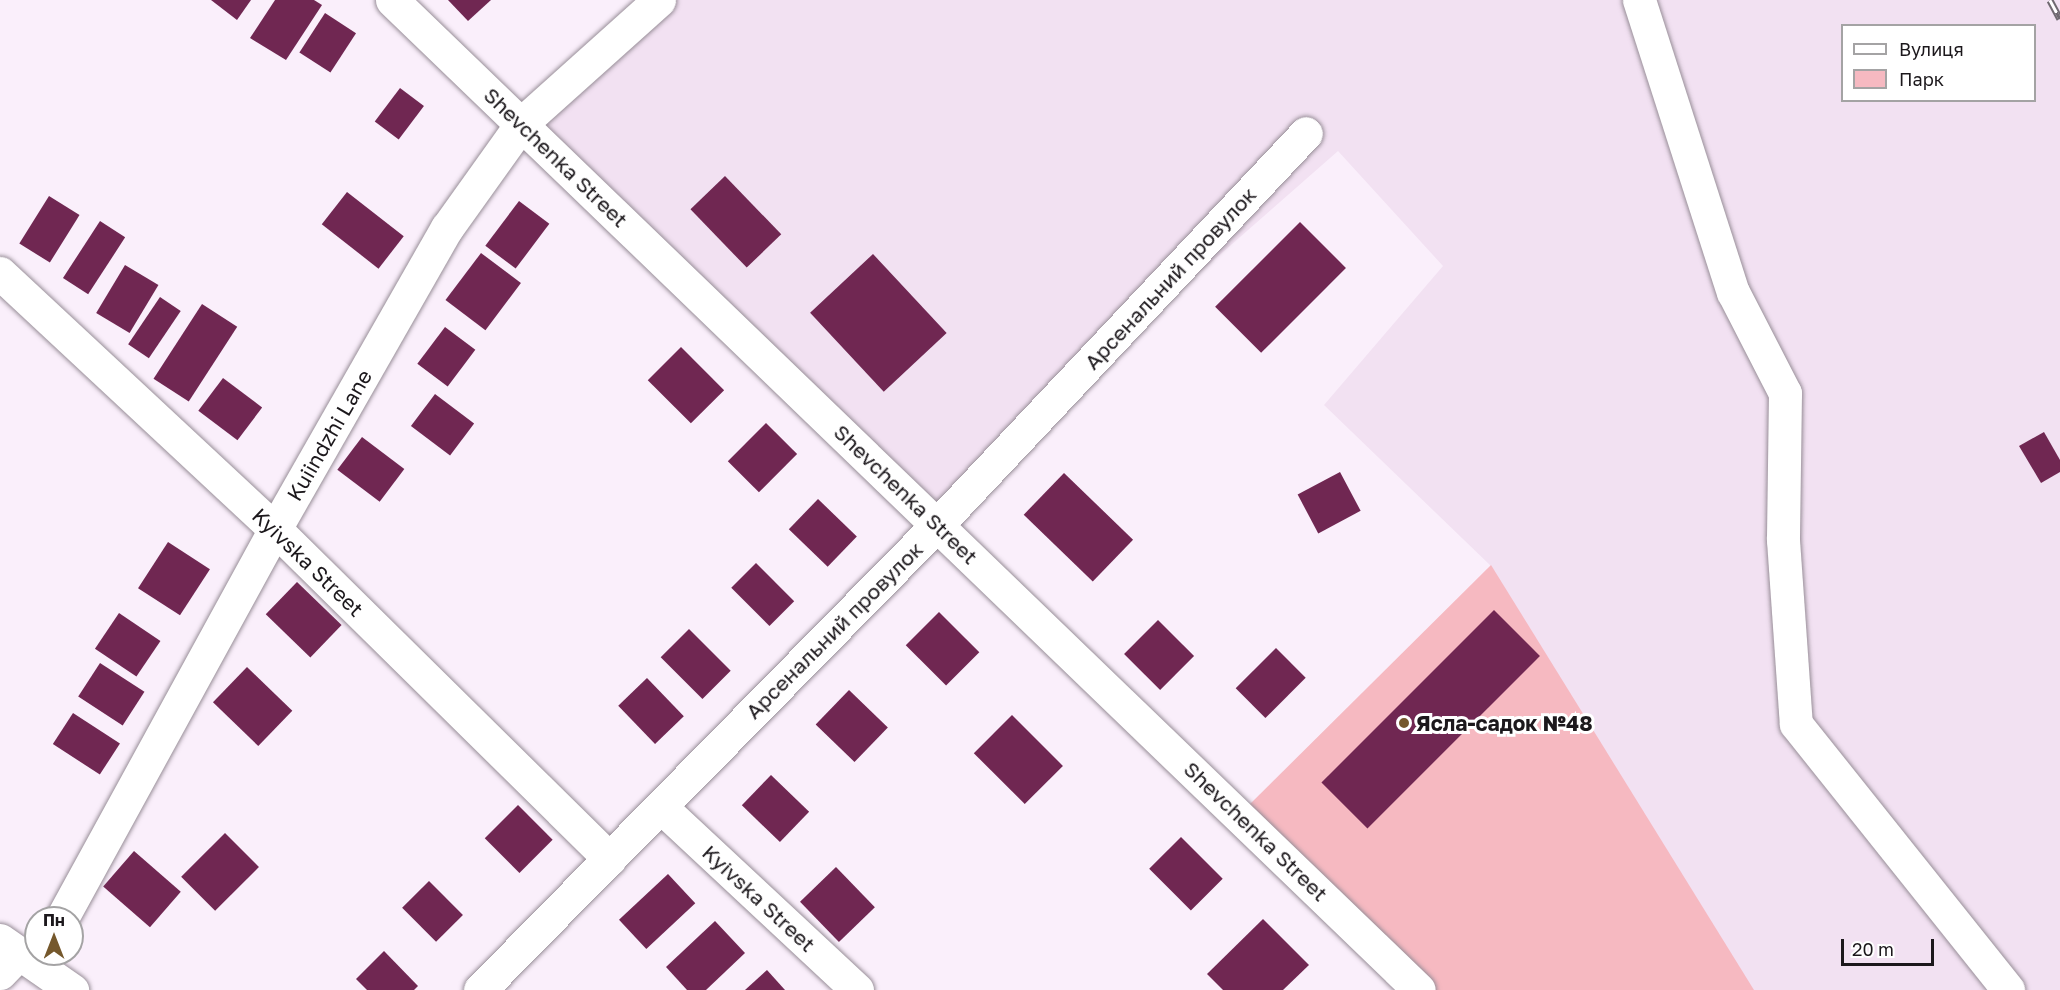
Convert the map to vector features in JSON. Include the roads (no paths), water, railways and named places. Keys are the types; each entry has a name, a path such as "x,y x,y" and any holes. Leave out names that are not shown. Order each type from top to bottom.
{"street":[{"name":"Shevchenka Street","path":"392,0 1419,990"},
{"name":"Kuiindzhi Lane","path":"69,906 275,529 447,228 522,123 659,0"},
{"path":"1639,0 1733,292 1785,393 1783,540 1796,724 2008,990"},
{"name":"Арсенальний провулок","path":"480,990 937,525 1306,134"},
{"name":"Kyivska Street","path":"0,273 275,529 610,859"},
{"name":"Kyivska Street","path":"661,807 857,990"},
{"path":"19,957 72,990"}],"railway":[{"path":"2050,0 2060,19"}],"place":[{"name":"Ясла-садок №48","path":"1404,723"}]}
